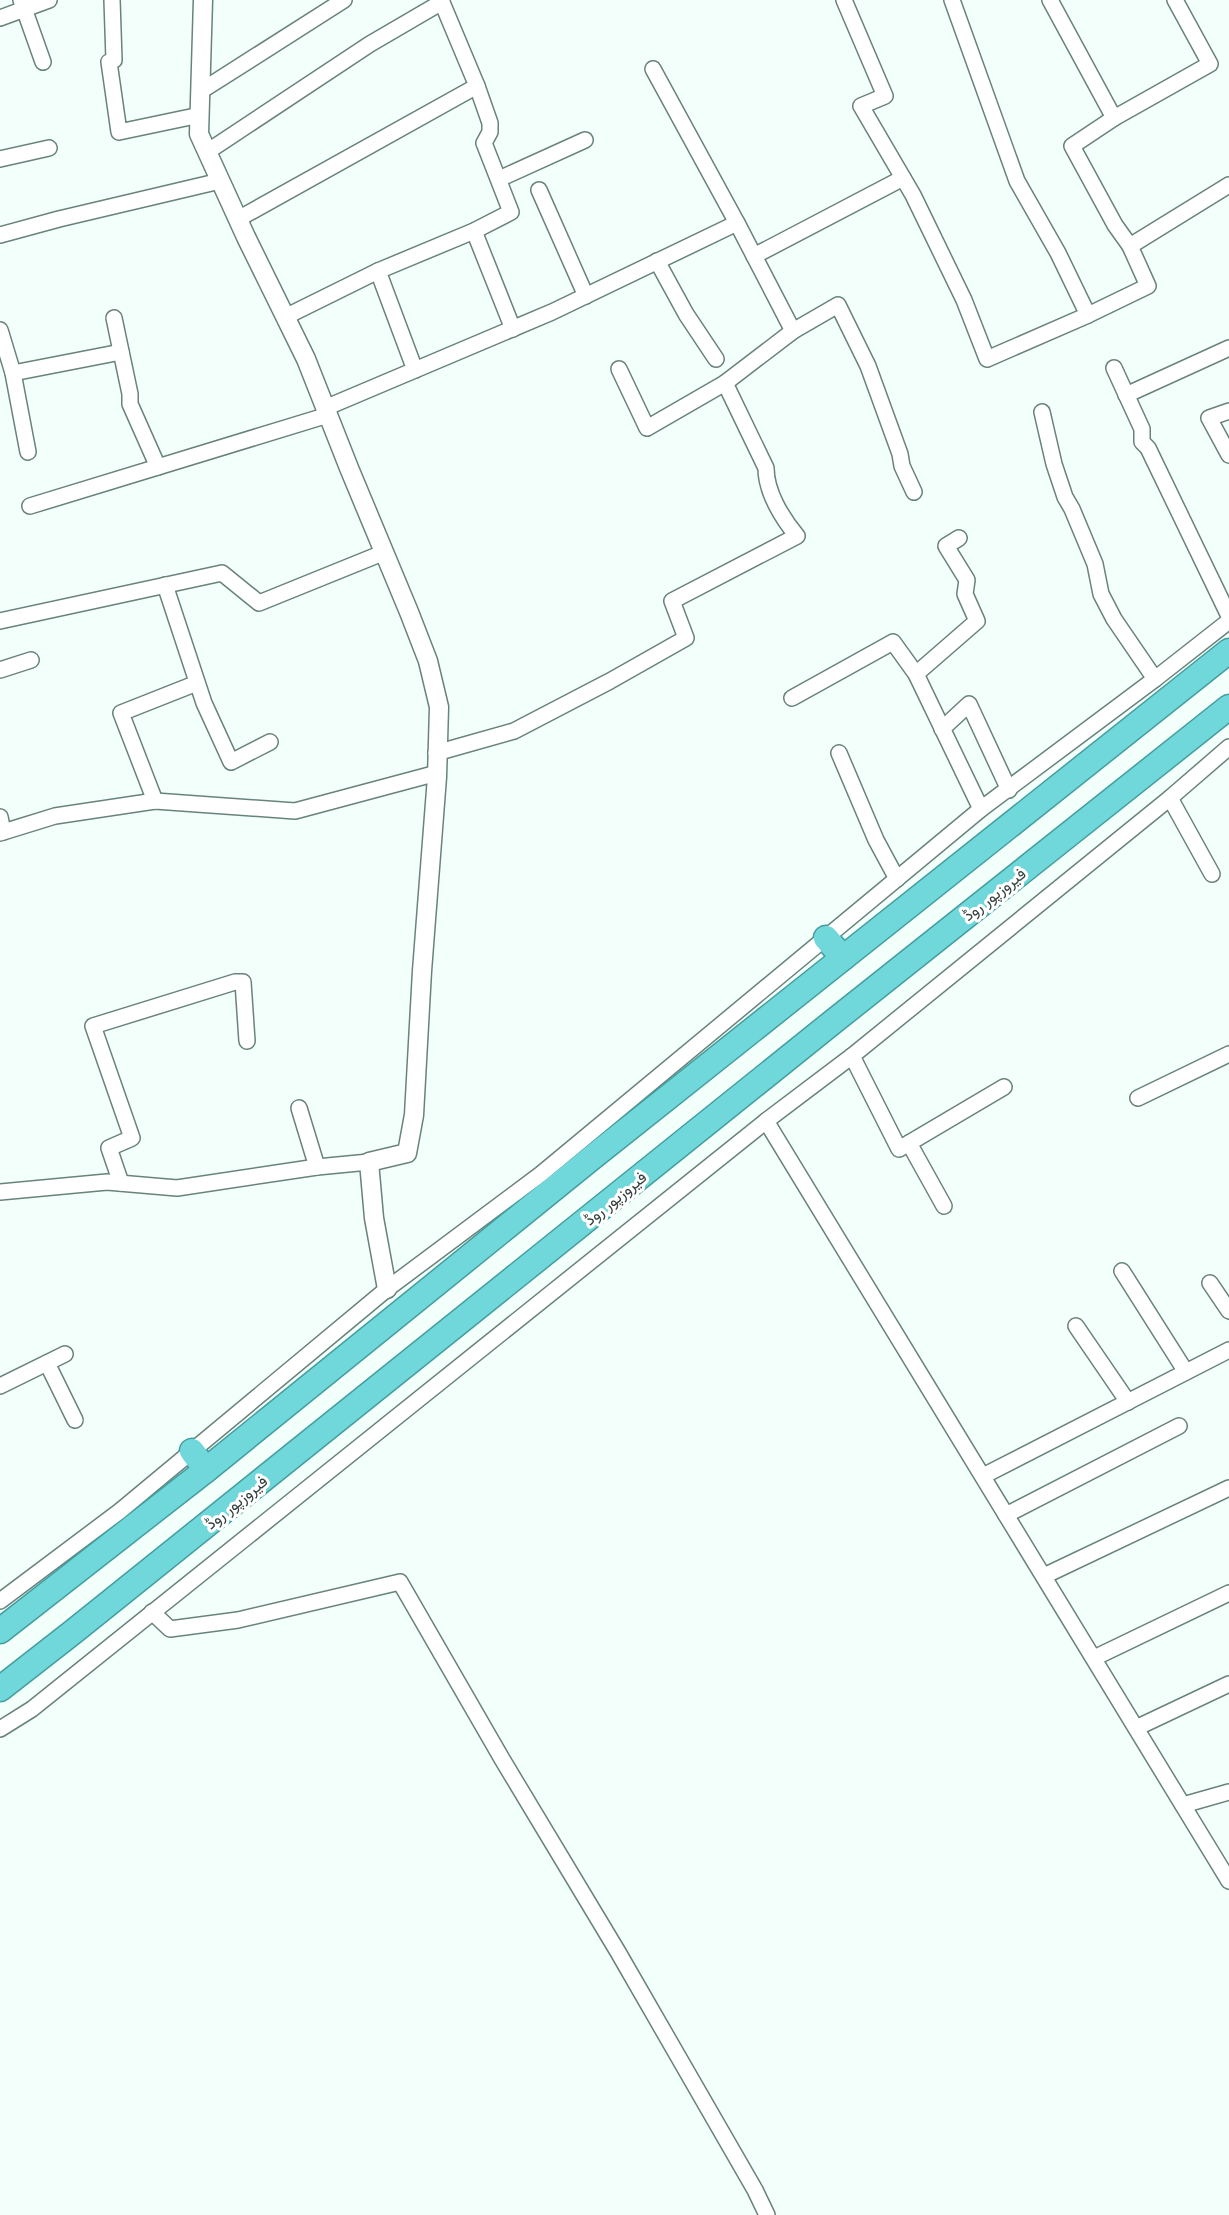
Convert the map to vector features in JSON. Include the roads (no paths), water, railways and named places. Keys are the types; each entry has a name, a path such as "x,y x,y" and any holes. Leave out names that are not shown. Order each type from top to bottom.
{"highway":[{"path":"0,1631 199,1460 843,958 1229,651"},
{"name":"فیروزپور روڈ","path":"0,1689 1229,707"},
{"path":"826,938 843,958"}],"street":[{"path":"0,18 22,4 49,0"},
{"path":"112,0 114,60 109,62 119,132 200,115"},
{"path":"0,1192 107,1182 177,1188 317,1167 369,1162 407,1153 414,1115 437,773 439,707 428,660 306,359 199,134 203,0"},
{"path":"201,91 344,0"},
{"path":"846,0 885,96 861,106 903,178 964,300 987,359 1089,315 1148,286 1130,246 1115,225 1072,146 1114,118 1210,64 1175,0"},
{"path":"952,0 1017,182 1058,253 1089,315"},
{"path":"1050,0 1114,118"},
{"path":"207,152 370,44 441,1 490,123 490,132 484,143 511,212 474,231 378,271 285,316"},
{"path":"22,4 43,62"},
{"path":"653,69 793,331"},
{"path":"238,219 477,86"},
{"path":"499,179 585,140"},
{"path":"0,159 50,147"},
{"path":"754,256 903,178"},
{"path":"0,235 220,181"},
{"path":"1130,246 1229,185"},
{"path":"539,190 586,296"},
{"path":"30,506 327,412 415,370 586,296 737,223"},
{"path":"474,231 513,328"},
{"path":"657,261 686,314 716,359"},
{"path":"378,271 415,370"},
{"path":"619,369 647,429 725,383 793,331 838,304 868,366 900,454 902,466 914,492"},
{"path":"114,318 130,394 130,404 158,467"},
{"path":"0,330 13,373 28,452"},
{"path":"1126,395 1229,348"},
{"path":"13,373 121,352"},
{"path":"1114,368 1142,429 1142,442 1148,448 1229,616"},
{"path":"436,753 514,731 686,638 672,602 797,536 784,521 766,477 766,468 725,383"},
{"path":"1229,411 1209,418 1229,455"},
{"path":"1042,412 1054,464 1065,497 1095,564 1101,594 1114,619 1155,679"},
{"path":"916,674 977,621 965,594 967,580 946,546 959,538"},
{"path":"0,621 222,573 259,603 385,552"},
{"path":"165,585 204,703 231,762 270,742"},
{"path":"0,1601 120,1511 199,1460 387,1289 542,1174 981,809 1229,621"},
{"path":"792,698 892,642 916,674 981,809"},
{"path":"0,670 31,660"},
{"path":"155,801 120,713 197,683"},
{"path":"942,729 969,704 1009,790"},
{"path":"0,1730 32,1709 766,1121 852,1056 1170,798 1229,747"},
{"path":"839,753 876,840 897,879"},
{"path":"1,828 55,816 155,801 295,811 437,773"},
{"path":"1170,798 1212,874"},
{"path":"121,1183 109,1148 132,1138 93,1026 235,982 243,982 247,1041"},
{"path":"1138,1098 1229,1054"},
{"path":"852,1056 899,1149 1004,1087"},
{"path":"299,1108 317,1167"},
{"path":"766,1121 1229,1881"},
{"path":"909,1143 944,1206"},
{"path":"369,1162 374,1218 387,1289"},
{"path":"1122,1271 1186,1372"},
{"path":"1210,1283 1229,1311"},
{"path":"1076,1326 1128,1402"},
{"path":"983,1476 1229,1350"},
{"path":"0,1386 65,1354"},
{"path":"46,1363 75,1420"},
{"path":"1006,1515 1179,1426"},
{"path":"1044,1576 1229,1488"},
{"path":"152,1612 170,1629 238,1620 400,1582 502,1759 624,1962 755,2190 767,2215"},
{"path":"1094,1658 1229,1593"},
{"path":"1136,1728 1229,1684"},
{"path":"1183,1805 1229,1792"}]}
